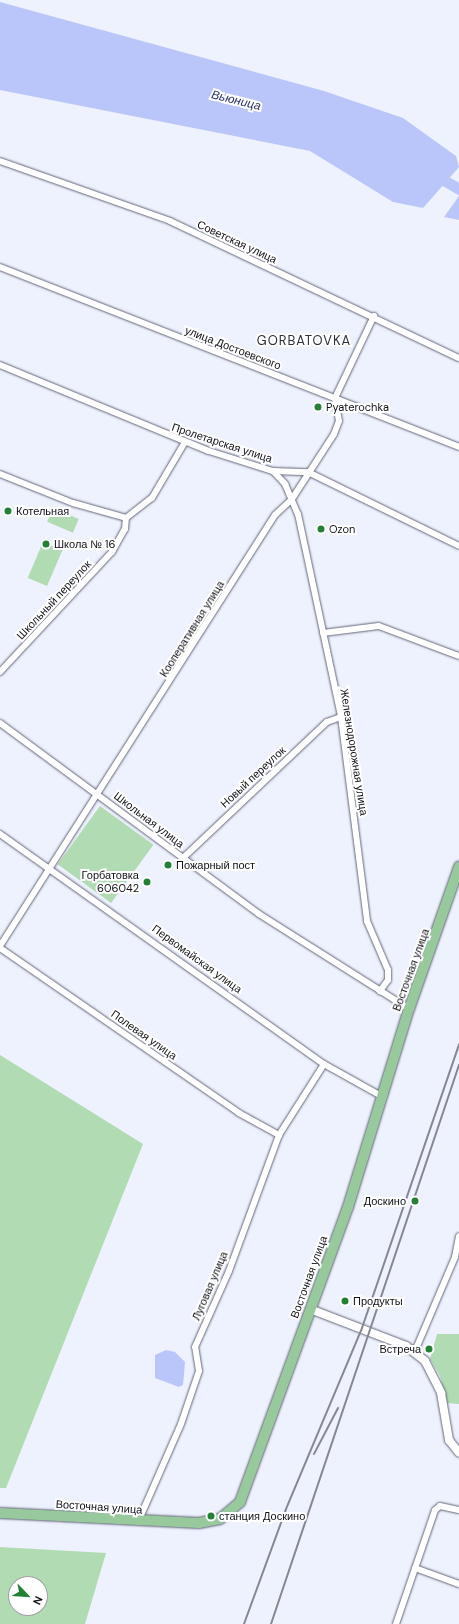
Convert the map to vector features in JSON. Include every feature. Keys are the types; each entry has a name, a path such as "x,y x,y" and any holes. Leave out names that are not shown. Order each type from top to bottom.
{"main road":[{"name":"Восточная улица","path":"0,1513 138,1522 212,1522 231,1511 240,1502 310,1309 383,1097 409,1009 459,866"}],"street":[{"name":"Советская улица","path":"0,162 170,221 374,316 459,358"},
{"name":"улица Достоевского","path":"0,267 459,447"},
{"path":"335,398 374,316"},
{"name":"Пролетарская улица","path":"0,364 185,442 273,471 308,472 459,546"},
{"name":"Кооперативная улица","path":"0,947 275,515 292,499 337,427 339,421 335,398"},
{"path":"0,474 73,503 126,518 152,498 185,442"},
{"name":"Железнодорожная улица","path":"273,471 292,499 341,717 367,921 388,970 388,980 380,992"},
{"name":"Школьный переулок","path":"0,672 112,552 125,529 126,518"},
{"path":"323,633 379,626 459,656"},
{"name":"Новый переулок","path":"183,858 327,722 341,717"},
{"name":"Школьная улица","path":"0,723 259,914 409,1009"},
{"name":"Первомайская улица","path":"0,834 50,868 324,1064 383,1097"},
{"name":"Полевая улица","path":"0,947 239,1113 279,1135"},
{"name":"Луговая улица","path":"138,1522 181,1424 199,1371 195,1347 229,1271 279,1135 324,1064"},
{"path":"415,1351 455,1257 459,1236"},
{"path":"310,1309 415,1351 436,1378 449,1440 459,1453"},
{"path":"396,1624 435,1510 440,1506 459,1510"},
{"path":"415,1568 459,1584"}],"green space":[{"path":"53,508 79,519 73,533 47,522"},
{"path":"43,542 62,550 47,586 28,578"},
{"path":"100,806 153,845 111,903 58,864"},
{"path":"0,1055 143,1144 6,1488 0,1488"},
{"path":"437,1334 459,1334 459,1404 447,1403 440,1376 430,1359"},
{"path":"0,1547 106,1553 85,1624 0,1624"}],"water":[{"path":"0,2 324,91 403,118 456,156 459,167 423,208 393,202 310,151 0,90"},
{"path":"459,196 459,220 444,217"},
{"path":"166,1350 175,1352 185,1362 183,1385 179,1387 155,1378 155,1355"}],"waterway":[{"name":"Вьюница","path":"435,175 459,189"}],"railway":[{"path":"244,1624 286,1509 362,1328 459,1044"},
{"path":"271,1624 459,1065"},
{"path":"314,1454 338,1408"}],"place":[{"name":"Pyaterochka","path":"318,407"},
{"name":"Котельная","path":"8,511"},
{"name":"Ozon","path":"321,529"},
{"name":"Школа № 16","path":"46,544"},
{"name":"Пожарный пост","path":"168,865"},
{"name":"Горбатовка 606042","path":"147,882"},
{"name":"Доскино","path":"415,1201"},
{"name":"Продукты","path":"345,1301"},
{"name":"Встреча","path":"429,1349"},
{"name":"станция Доскино","path":"211,1516"}],"district":[{"name":"GORBATOVKA","path":"304,341"}]}
